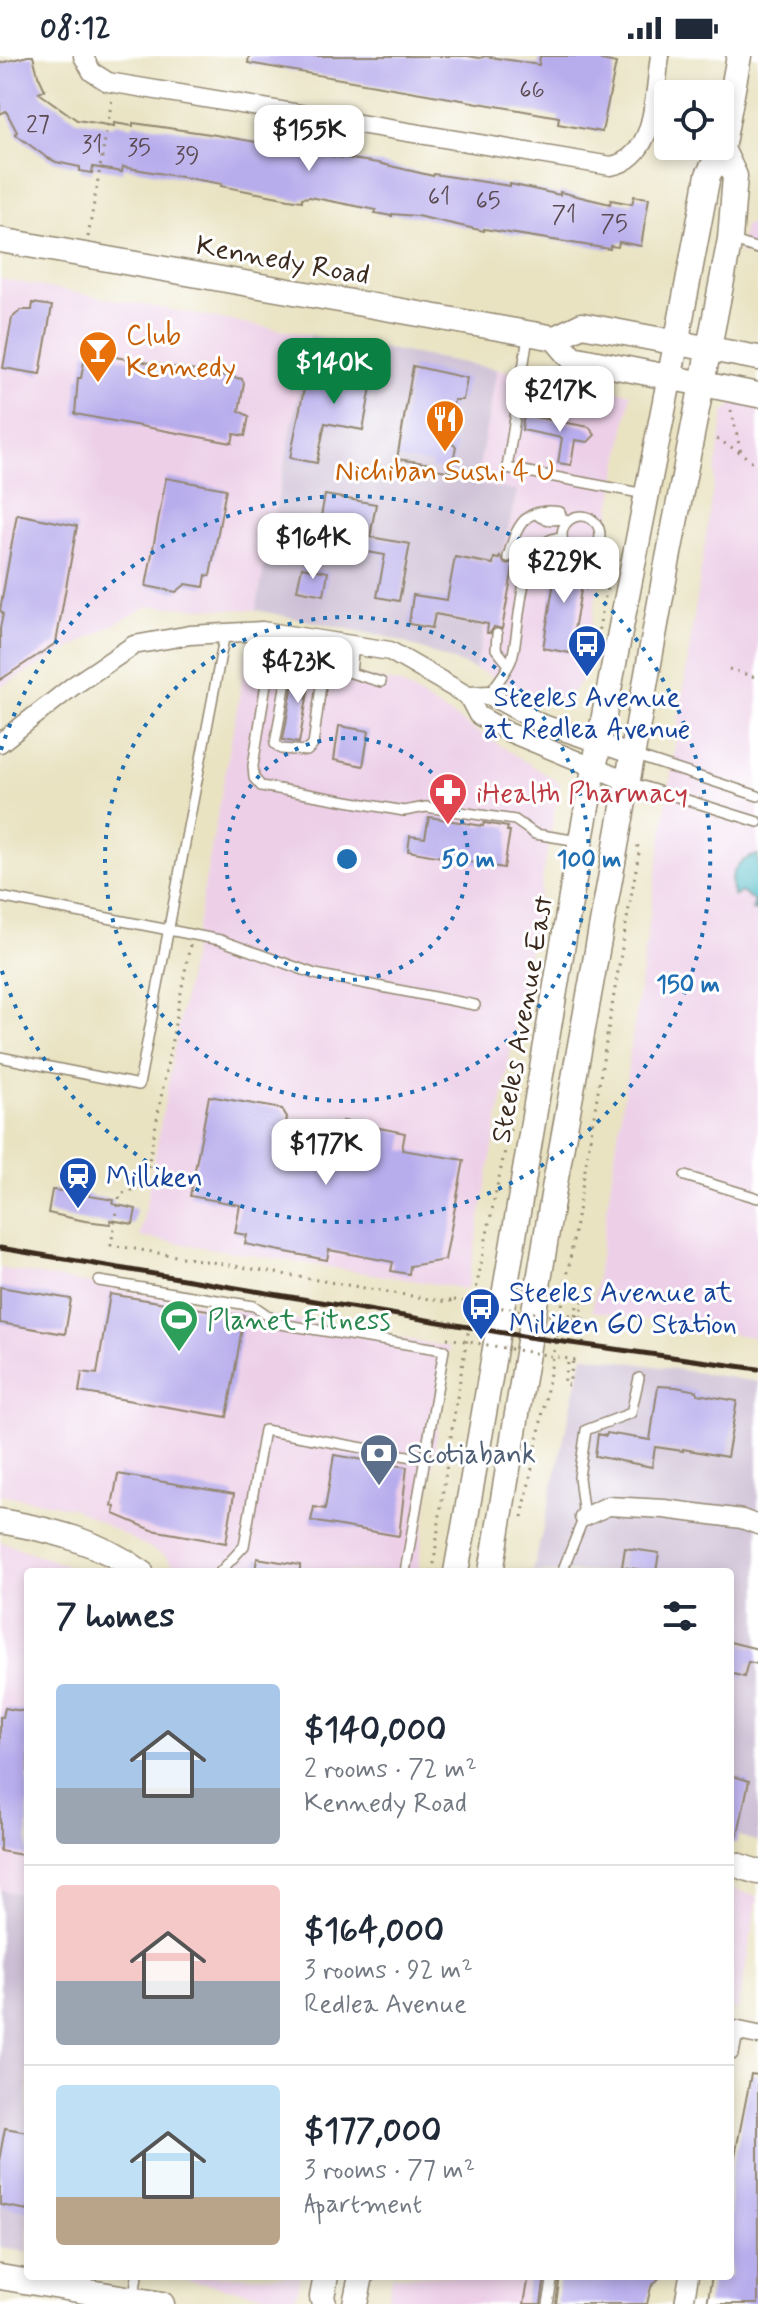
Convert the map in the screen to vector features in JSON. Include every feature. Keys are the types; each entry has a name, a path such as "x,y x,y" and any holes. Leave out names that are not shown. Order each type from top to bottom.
{"main road":[{"name":"Steeles Avenue East","path":"734,83 739,56"},
{"name":"Steeles Avenue East","path":"457,1568 581,842 708,175 716,160"},
{"name":"Steeles Avenue East","path":"492,1568 554,1189 730,239 735,176 727,160"},
{"name":"Kennedy Road","path":"0,240 555,338 582,325 758,358"},
{"name":"Kennedy Road","path":"555,338 572,358 758,395"},
{"path":"0,1521 67,1534 117,1555 135,1568"},
{"path":"734,1864 758,1871"},
{"path":"0,2277 24,2279"},
{"path":"37,2280 135,2288 162,2304"},
{"path":"324,2304 325,2280"},
{"path":"355,2304 360,2280"}],"street":[{"path":"83,56 99,78 115,83 611,166 632,158 646,137 660,56"},
{"path":"0,743 73,686 134,645 190,635 274,633 390,651 468,696 478,715 488,721 546,750 629,782"},
{"path":"468,696 489,695 540,723 633,755"},
{"path":"584,1517 608,1506 664,1509 742,1519 758,1525"},
{"path":"734,2029 758,2035"},
{"path":"684,2304 688,2280"}],"lane":[{"path":"730,239 758,249"},
{"path":"529,333 507,468 646,494"},
{"path":"508,557 515,529 536,514 541,519 558,522 566,519 581,516 592,519 600,529 599,542 591,551 579,554 567,548 562,537 566,519"},
{"path":"489,695 509,665 530,559 541,543 552,537 562,537"},
{"path":"0,1057 139,1085 225,633"},
{"path":"274,633 253,766 254,778 261,786 404,811 426,807 515,820 535,834 581,842"},
{"path":"497,634 496,649 509,665"},
{"path":"294,636 275,744 281,749 307,751 313,745 327,641"},
{"path":"354,644 351,673 381,682"},
{"path":"633,755 758,796"},
{"path":"629,782 758,822"},
{"path":"0,897 220,940 315,974 475,1005"},
{"path":"685,1176 758,1198"},
{"path":"99,1281 254,1306 280,1324 444,1350 406,1568"},
{"path":"564,1568 584,1517 579,1477 586,1430 631,1413 639,1378"},
{"path":"224,1568 244,1546 264,1430 424,1459"},
{"path":"548,2304 552,2280"}],"path":[{"path":"91,218 115,83"},
{"path":"731,410 741,453"},
{"path":"717,439 758,466"},
{"path":"729,669 758,678"},
{"path":"520,1527 578,1214 607,1027 639,853 637,841"},
{"path":"192,934 146,1177 140,1187 120,1194 111,1245 447,1302 454,1300 582,1321"},
{"path":"575,1316 579,1295 584,1295 582,1321"},
{"path":"550,1324 552,1312 584,1317 582,1321"},
{"path":"447,1338 574,1360"},
{"path":"568,1363 564,1384 569,1385 574,1360"},
{"path":"560,1362 575,1364 574,1360"}],"shaded area":[{"path":"758,224 758,267 750,255 739,253 744,225"},
{"path":"0,279 310,335 256,610 148,606 0,687"},
{"path":"310,335 497,369 476,484 517,491 475,669 392,638 256,610"},
{"path":"497,369 631,393 582,679 562,706 475,669 517,492 476,484"},
{"path":"739,399 758,402 758,1338 592,1311 724,413"},
{"path":"247,653 401,684 560,783 467,1289 140,1237"},
{"path":"0,1268 449,1347 419,1568 176,1568 165,1556 73,1508 0,1494"},
{"path":"583,1355 758,1382 758,1842 734,1834 734,1568 534,1568"},
{"path":"0,1541 73,1568 24,1568 24,1894 0,1890"},
{"path":"734,1889 758,1897 738,2010 734,2008"},
{"path":"0,1890 24,1894 24,2251 0,2247"},
{"path":"182,2280 299,2280 295,2300"},
{"path":"391,2280 527,2280 522,2304 387,2304"}],"water":[{"path":"758,855 758,911 752,910 755,902 741,892 734,897 731,882 735,870 744,860"}],"building":[{"path":"33,56 45,90 39,93 77,120 114,126 114,123 133,126 133,123 210,134 378,163 433,176 510,184 560,195 560,192 610,204 611,200 632,204 634,196 649,198 641,246 619,242 618,247 610,246 610,249 484,231 417,216 375,213 376,210 310,197 302,198 302,201 289,199 123,167 122,172 93,167 92,173 80,171 80,167 46,157 15,134 17,132 6,111 0,114 0,63"},
{"path":"249,56 485,56 539,65 540,56 601,56 601,60 616,63 602,132 558,124 559,117 248,63"},
{"path":"33,303 52,306 40,374 3,368 12,318 21,310 32,310"},
{"path":"86,352 242,379 239,411 249,416 245,436 234,434 232,443 75,414 78,378 81,378"},
{"path":"340,353 376,360 363,430 325,423 317,463 290,458 305,384 333,389"},
{"path":"413,366 467,378 463,400 454,400 446,441 456,446 451,472 431,468 432,464 397,459"},
{"path":"529,416 589,427 595,435 588,442 575,440 571,465 558,463 562,438 522,430 523,419"},
{"path":"166,478 226,489 210,576 206,575 204,587 186,584 176,592 146,586"},
{"path":"325,495 376,504 370,537 410,544 399,601 377,597 385,555 316,543"},
{"path":"17,514 77,526 56,643 0,680 3,614 0,610"},
{"path":"500,556 505,564 514,562 502,629 494,627 487,633 488,624 435,614 432,628 409,624 413,595 447,600 455,557 493,564 494,558 499,559"},
{"path":"558,557 586,562 570,653 543,648"},
{"path":"302,567 328,572 324,595 297,590"},
{"path":"296,667 312,670 299,743 283,740"},
{"path":"339,726 369,731 363,766 334,760"},
{"path":"429,817 508,827 504,868 408,851 410,836 425,838"},
{"path":"209,1096 282,1109 287,1117 285,1129 339,1139 343,1121 405,1133 402,1150 464,1160 445,1260 410,1266 409,1274 391,1271 393,1262 329,1250 327,1260 245,1244 247,1235 235,1233 240,1205 190,1196"},
{"path":"52,1190 89,1194 136,1209 133,1224 111,1220 110,1224 85,1221 48,1213"},
{"path":"0,1287 71,1299 65,1334 0,1323"},
{"path":"110,1294 244,1316 227,1417 79,1392 82,1372 97,1374"},
{"path":"658,1386 737,1401 727,1457 655,1447 652,1467 595,1456 598,1434 650,1440"},
{"path":"334,1455 407,1467 399,1536 311,1521 314,1507 325,1509"},
{"path":"118,1474 234,1494 226,1543 152,1530 114,1514 115,1507 112,1506"},
{"path":"625,1548 659,1553 657,1568 622,1567"},
{"path":"257,1558 300,1565 300,1568 256,1568"},
{"path":"734,1643 758,1649 758,1664 748,1662 744,1677 734,1674"},
{"path":"5,1708 24,1711 24,1855 0,1851 0,1717 3,1717"},
{"path":"734,1776 749,1781 734,1843"},
{"path":"751,2074 758,2075 758,2304 707,2304 711,2280 734,2280 734,2161"},
{"path":"5,2128 24,2131 24,2209 0,2205 0,2155"},
{"path":"528,2280 544,2280 541,2304 524,2304"},
{"path":"559,2280 657,2280 651,2287 647,2304 556,2304"}],"railway":[{"path":"0,1248 528,1337 758,1369"}],"place":[{"name":"Club Kennedy","path":"98,384"},
{"name":"Nichiban Sushi 4 U","path":"445,453"},
{"name":"Steeles Avenue at Redlea Avenue","path":"587,678"},
{"name":"iHealth Pharmacy","path":"448,826"},
{"name":"Milliken","path":"78,1210"},
{"name":"Steeles Avenue at Miliken GO Station","path":"481,1341"},
{"name":"Planet Fitness","path":"179,1353"},
{"name":"Scotiabank","path":"379,1487"}]}
